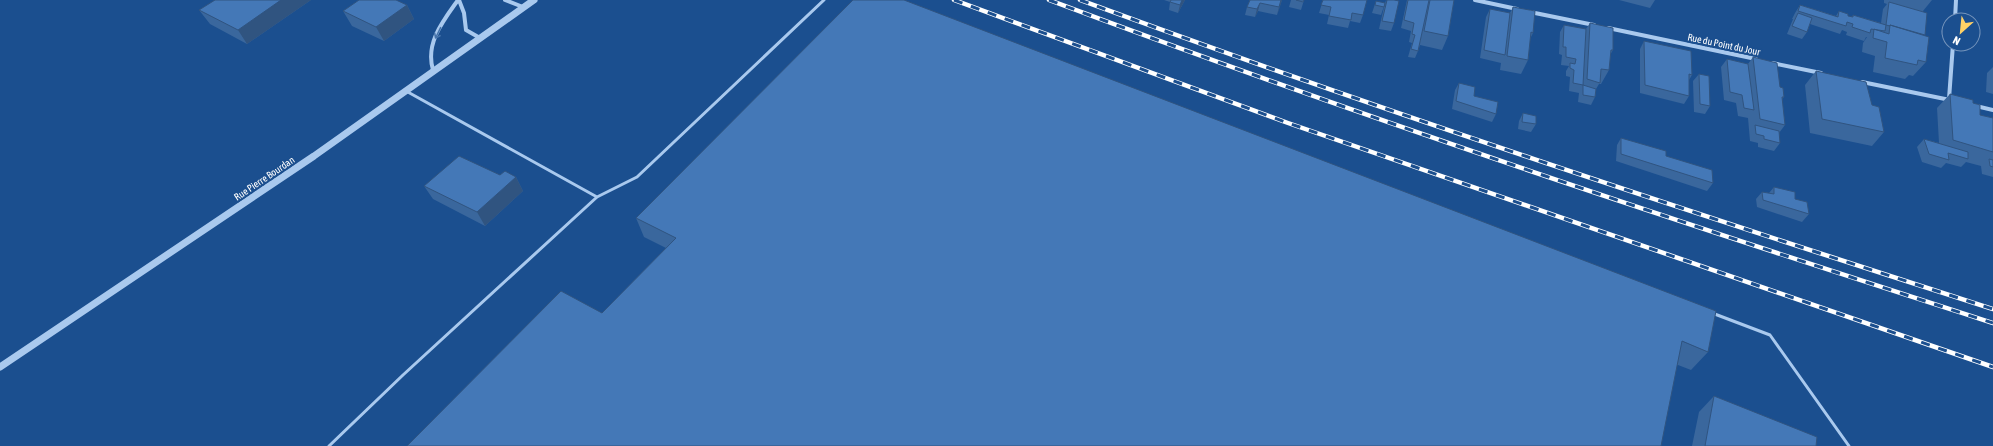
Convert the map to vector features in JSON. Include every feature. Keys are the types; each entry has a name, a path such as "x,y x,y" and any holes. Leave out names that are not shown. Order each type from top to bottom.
{"street":[{"path":"433,70 430,57 431,47 445,18 458,0 464,13 466,30 480,38"},
{"path":"504,0 523,8"},
{"name":"Rue Pierre Bourdan","path":"0,367 314,156 433,70 534,0"},
{"name":"Rue du Point du Jour","path":"1475,0 1826,74"},
{"path":"1955,12 1956,0"},
{"path":"1949,100 1952,52"},
{"path":"1857,81 1955,101"},
{"path":"1968,104 1993,110"}],"lane":[{"path":"329,446 403,375 597,197 637,177 824,0"},
{"path":"405,90 597,197"},
{"path":"1710,312 1770,335 1850,446"}],"building":[{"path":"215,0 281,0 238,30 199,10"},
{"path":"359,0 396,0 407,5 376,27 343,11"},
{"path":"853,0 904,0 1716,311 1708,352 1682,341 1661,446 407,446 561,291 602,313 676,238 636,218"},
{"path":"1171,0 1182,0 1180,5 1170,2"},
{"path":"1250,0 1281,0 1279,7 1260,3 1257,9 1247,7"},
{"path":"1323,0 1367,0 1363,15 1352,13 1351,20 1329,16 1331,7 1321,5"},
{"path":"1387,0 1399,1 1394,23 1382,21"},
{"path":"1408,0 1429,0 1418,51 1411,49 1415,35 1412,34 1414,23 1404,20"},
{"path":"1430,0 1454,0 1448,36 1424,31"},
{"path":"1376,1 1385,3 1384,7 1375,5"},
{"path":"1889,2 1927,13 1925,35 1886,25"},
{"path":"1800,5 1838,17 1839,11 1848,14 1848,16 1853,17 1853,15 1886,25 1885,31 1871,29 1870,33 1852,27 1853,24 1847,22 1846,26 1798,11"},
{"path":"1513,7 1535,11 1528,60 1507,56"},
{"path":"1490,9 1510,13 1505,55 1484,50"},
{"path":"1798,13 1812,18 1807,32 1792,26"},
{"path":"1590,23 1613,28 1613,50 1611,50 1609,70 1601,69 1600,83 1587,79"},
{"path":"1564,25 1586,29 1583,85 1573,83 1574,70 1570,68 1570,63 1575,64 1576,59 1566,57 1566,47 1563,47"},
{"path":"1890,25 1929,37 1926,62 1918,60 1917,65 1885,58 1887,42 1873,38 1874,29 1889,34"},
{"path":"1644,41 1691,51 1692,75 1689,74 1689,96 1645,85"},
{"path":"1753,57 1777,63 1780,87 1783,88 1784,97 1782,97 1785,125 1760,119"},
{"path":"1727,59 1748,64 1754,110 1744,108 1742,95 1730,92"},
{"path":"1816,71 1866,82 1872,105 1879,107 1884,132 1822,119"},
{"path":"1699,74 1709,76 1710,106 1700,104"},
{"path":"1459,83 1475,87 1474,96 1498,102 1496,114 1456,101"},
{"path":"1583,85 1596,89 1595,97 1583,95"},
{"path":"1950,94 1973,100 1973,103 1980,105 1980,115 1993,118 1993,152 1953,140"},
{"path":"1523,113 1536,116 1536,124 1522,122"},
{"path":"1755,125 1779,131 1780,143 1764,139 1764,136 1756,134"},
{"path":"1621,138 1666,151 1666,156 1712,170 1713,183 1621,154"},
{"path":"1924,139 1968,152 1968,159 1948,153 1949,160 1929,154"},
{"path":"459,156 500,175 505,171 516,177 477,212 424,186"},
{"path":"1989,159 1993,160 1993,167 1990,166"},
{"path":"1774,187 1795,192 1795,199 1807,202 1809,214 1763,200 1762,192 1774,194"},
{"path":"1714,396 1817,437 1816,446 1705,446"}],"railway":[{"path":"954,0 1288,123 1993,367"},
{"path":"1049,0 1401,127 1637,207 1993,323"},
{"path":"1080,0 1421,121 1764,235 1993,309"}]}
